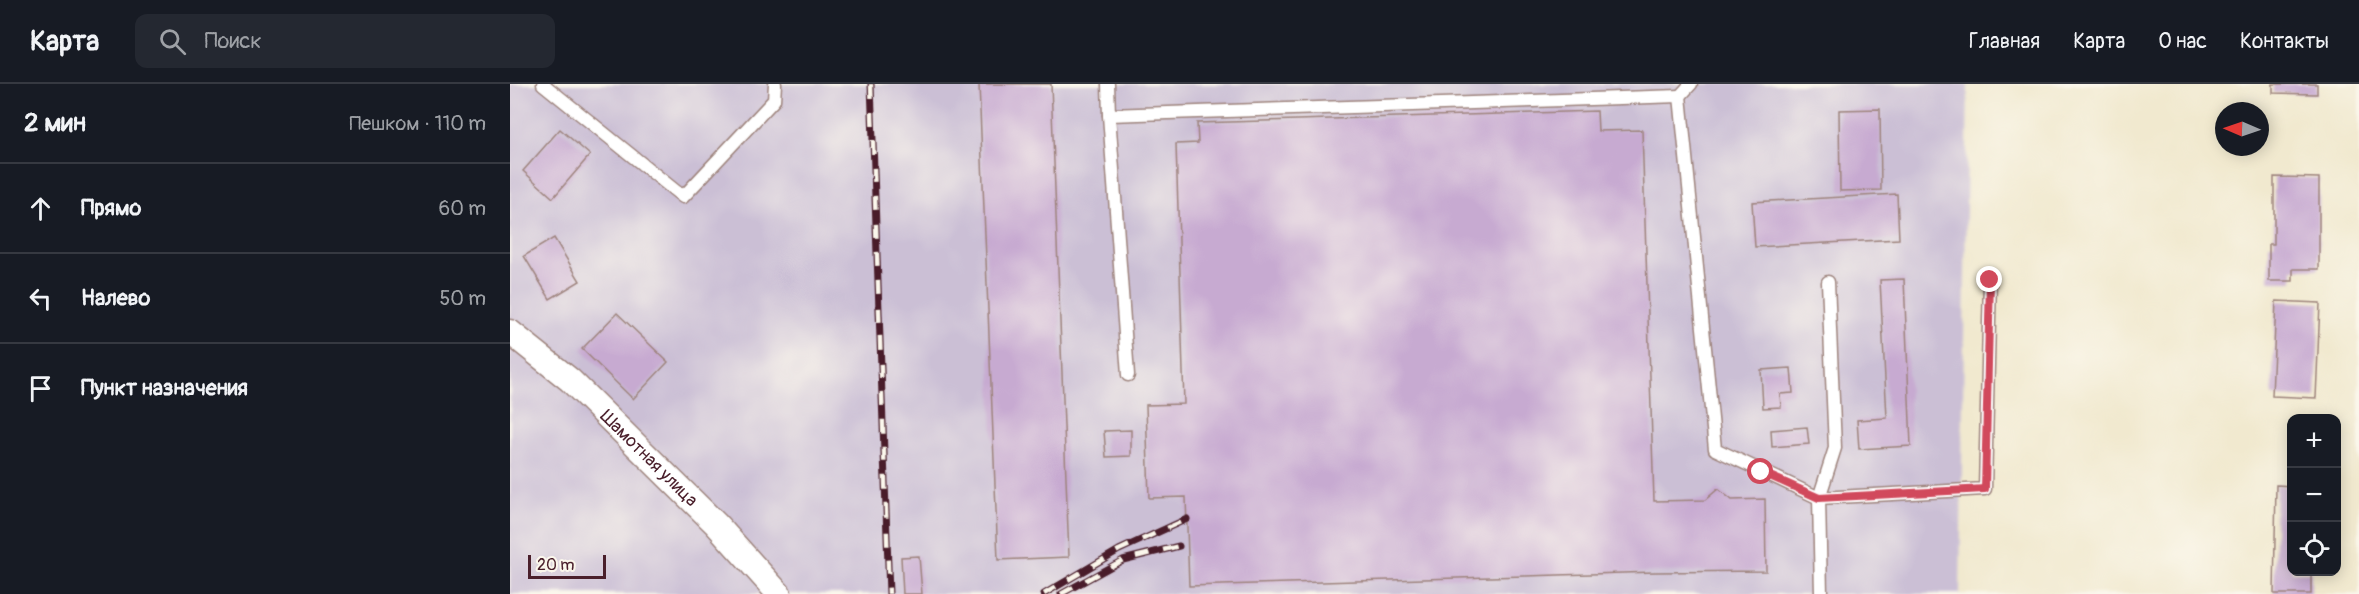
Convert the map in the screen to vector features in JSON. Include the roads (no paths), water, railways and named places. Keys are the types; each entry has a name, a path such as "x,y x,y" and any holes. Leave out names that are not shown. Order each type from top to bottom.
{"street":[{"name":"Шамотная улица","path":"510,332 570,380 716,524 779,594"}],"lane":[{"path":"543,84 683,197 774,100 775,84"},
{"path":"1108,84 1128,375"},
{"path":"1109,115 1680,96 1691,84"},
{"path":"1680,96 1715,449 1819,498 1985,489 1990,280"},
{"path":"1821,594 1819,498 1835,448 1828,282"}],"railway":[{"path":"871,84 889,594"},
{"path":"1044,594 1119,550 1187,519"},
{"path":"1061,594 1123,560 1179,546"}]}
